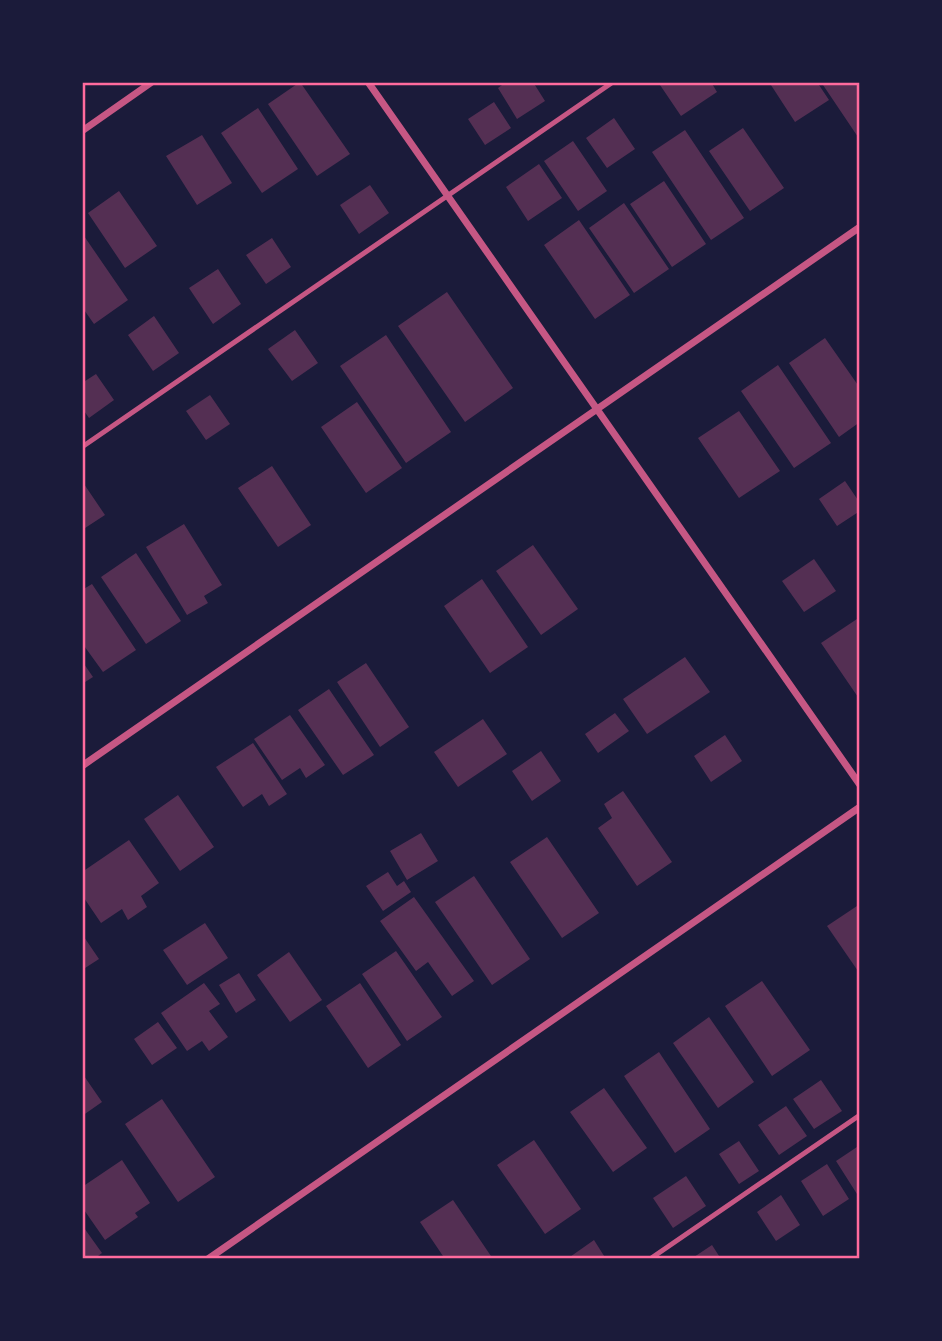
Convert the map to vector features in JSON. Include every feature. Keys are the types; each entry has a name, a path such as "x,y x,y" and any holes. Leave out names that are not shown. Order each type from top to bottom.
{"street":[{"path":"82,131 152,82"},
{"path":"368,82 860,785"},
{"path":"82,766 860,227"},
{"path":"208,1259 860,807"}],"lane":[{"path":"82,447 613,82"},
{"path":"650,1259 860,1115"}],"building":[{"path":"300,82 350,154 317,176 268,104"},
{"path":"506,82 533,82 545,101 517,119 498,88"},
{"path":"664,82 711,82 717,92 681,116 660,85"},
{"path":"769,82 817,82 829,100 795,122"},
{"path":"821,82 860,82 860,140"},
{"path":"494,102 511,128 485,145 468,119"},
{"path":"258,108 298,169 262,193 221,133"},
{"path":"614,118 635,149 607,168 586,138"},
{"path":"743,128 784,188 750,211 709,151"},
{"path":"685,130 744,218 711,240 652,152"},
{"path":"202,135 232,183 197,205 166,156"},
{"path":"573,141 607,191 578,211 544,161"},
{"path":"539,164 562,198 528,221 506,187"},
{"path":"664,181 706,244 672,267 630,204"},
{"path":"370,185 389,213 359,234 340,205"},
{"path":"119,191 157,246 125,268 88,213"},
{"path":"624,203 669,269 634,293 589,228"},
{"path":"579,220 630,295 595,319 544,245"},
{"path":"82,233 128,300 94,324 82,307"},
{"path":"272,238 291,267 266,284 246,255"},
{"path":"218,269 241,304 213,324 189,288"},
{"path":"447,292 513,388 465,422 398,326"},
{"path":"154,316 179,353 153,371 128,335"},
{"path":"295,330 318,363 292,381 268,349"},
{"path":"386,335 451,432 406,463 340,366"},
{"path":"825,338 860,388 860,422 839,437 789,363"},
{"path":"778,365 831,443 794,468 741,391"},
{"path":"96,374 114,400 89,418 82,408 82,383"},
{"path":"210,395 230,424 206,440 186,411"},
{"path":"357,402 402,468 366,493 321,427"},
{"path":"739,411 780,471 739,498 698,438"},
{"path":"272,466 311,525 278,547 238,488"},
{"path":"845,481 860,503 860,511 837,526 819,499"},
{"path":"84,484 105,515 82,530 82,485"},
{"path":"184,524 222,585 204,596 208,603 187,615 146,547"},
{"path":"533,545 578,609 541,635 496,571"},
{"path":"136,553 181,621 146,644 101,577"},
{"path":"814,559 836,591 804,612 782,581"},
{"path":"482,579 528,647 490,673 444,606"},
{"path":"92,584 136,650 103,672 82,643 82,590"},
{"path":"860,617 860,700 821,643"},
{"path":"685,657 710,692 647,734 623,699"},
{"path":"82,661 93,677 82,684"},
{"path":"366,663 409,727 380,747 337,682"},
{"path":"329,689 374,755 343,775 298,710"},
{"path":"615,713 629,731 598,753 585,734"},
{"path":"290,715 325,765 306,778 300,768 282,780 254,739"},
{"path":"483,719 507,754 458,787 434,752"},
{"path":"725,735 742,761 711,782 694,756"},
{"path":"253,743 287,794 269,806 262,794 243,807 216,767"},
{"path":"541,751 561,781 532,801 512,771"},
{"path":"623,791 672,862 637,886 598,828 612,818 604,804"},
{"path":"178,795 214,847 180,871 144,819"},
{"path":"421,833 438,861 407,880 390,851"},
{"path":"547,837 599,913 562,938 510,862"},
{"path":"129,840 159,883 141,896 147,907 128,920 122,909 101,923 82,895 82,872"},
{"path":"388,872 397,886 404,881 411,892 383,911 366,886"},
{"path":"474,876 530,959 492,985 435,902"},
{"path":"414,897 474,981 452,996 428,962 416,971 380,921"},
{"path":"860,904 860,974 827,926"},
{"path":"205,923 228,958 187,985 163,950"},
{"path":"82,934 99,959 82,970"},
{"path":"396,951 442,1017 407,1041 362,974"},
{"path":"289,952 322,1000 290,1022 257,975"},
{"path":"239,973 256,1000 236,1013 219,985"},
{"path":"762,981 810,1050 772,1076 725,1006"},
{"path":"204,983 220,1004 209,1011 228,1037 209,1051 202,1041 187,1051 161,1013"},
{"path":"360,983 401,1045 368,1068 326,1006"},
{"path":"709,1017 754,1082 718,1108 673,1043"},
{"path":"158,1022 177,1048 152,1065 134,1039"},
{"path":"659,1052 710,1129 675,1153 624,1076"},
{"path":"82,1073 102,1102 82,1116"},
{"path":"821,1080 842,1111 814,1129 793,1099"},
{"path":"604,1088 647,1148 613,1172 570,1112"},
{"path":"162,1099 215,1177 178,1202 125,1124"},
{"path":"786,1106 807,1136 779,1155 758,1125"},
{"path":"534,1140 581,1209 545,1234 497,1165"},
{"path":"739,1141 759,1171 739,1184 719,1154"},
{"path":"860,1145 860,1192 857,1194 836,1161"},
{"path":"122,1160 150,1203 135,1213 138,1217 105,1240 82,1207 82,1187"},
{"path":"827,1164 849,1199 823,1216 801,1181"},
{"path":"686,1176 706,1206 673,1228 653,1198"},
{"path":"781,1195 800,1225 776,1241 757,1212"},
{"path":"453,1200 493,1259 445,1259 420,1222"},
{"path":"82,1225 102,1253 94,1259 82,1259"},
{"path":"594,1240 606,1259 567,1259"},
{"path":"712,1245 721,1259 691,1259"}]}
